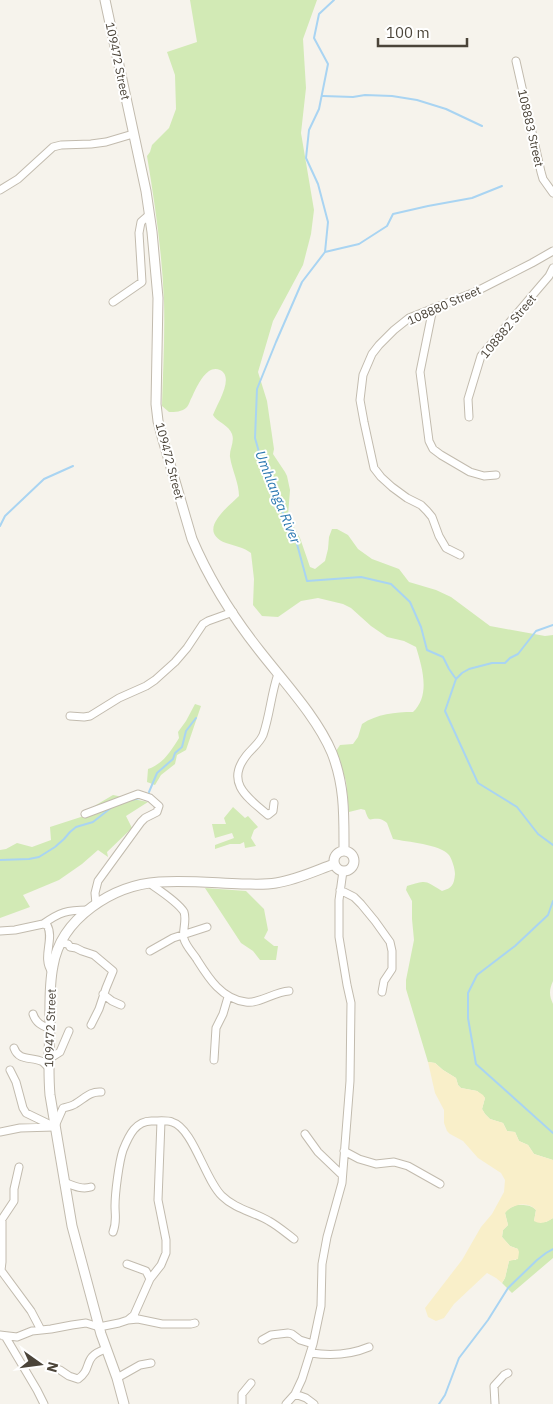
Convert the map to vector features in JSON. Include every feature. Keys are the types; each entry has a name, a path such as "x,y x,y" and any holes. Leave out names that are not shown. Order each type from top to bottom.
{"street":[{"name":"109472 Street","path":"105,0 146,191 154,249 158,298 156,404 158,421 192,539 207,570 259,650 317,726 332,753 341,785 344,806 344,851"},
{"name":"108883 Street","path":"516,61 541,172 553,192"},
{"path":"0,190 18,179 53,147 106,142 133,134"},
{"path":"113,302 143,280 139,233 142,222 149,215"},
{"name":"108880 Street","path":"460,554 446,548 432,517 427,511 392,487 374,468 360,400 363,375 372,354 379,345 410,318 474,292 532,263 553,250"},
{"name":"108882 Street","path":"469,417 468,400 481,356 549,276 553,268"},
{"path":"433,308 420,372 429,441 433,449 470,472 484,476 496,475"},
{"path":"70,716 90,716 119,698 146,686 175,662 203,624 208,620 233,612"},
{"path":"274,803 273,811 268,816 245,795 239,784 237,774 240,764 262,736 278,674"},
{"path":"85,814 138,794 150,798 159,806 157,812 141,822 103,873 94,893 96,904"},
{"path":"344,851 351,855 353,863 351,868 343,871 334,864 334,858 337,854 344,851"},
{"name":"109472 Street","path":"124,1404 99,1327 72,1226 55,1127 49,1083 50,1029 52,972 61,943 75,922 96,904 109,896 139,885 198,882 273,884 298,878 334,864"},
{"path":"286,1404 295,1394 302,1379 313,1344 321,1306 322,1264 335,1204 340,1192 342,1175 350,1081 351,1004 339,937 340,890 343,871"},
{"path":"149,883 175,902 184,913 183,935 187,944 211,981 228,997 251,1002 289,991"},
{"path":"340,890 361,904 390,942 392,969 384,981 382,992"},
{"path":"0,931 44,924 57,914 72,910 88,910"},
{"path":"44,924 49,929 48,963 52,972"},
{"path":"150,950 173,938 207,927"},
{"path":"61,943 91,954 114,971 91,1025"},
{"path":"103,994 120,1005"},
{"path":"214,1060 216,1028 228,997"},
{"path":"33,1014 35,1020 50,1029"},
{"path":"14,1048 21,1057 49,1064 60,1052 69,1031"},
{"path":"10,1070 26,1112 55,1127"},
{"path":"55,1127 63,1108 75,1104 85,1096 98,1091 101,1092"},
{"path":"112,1232 116,1220 115,1206 124,1149 131,1134 139,1124 149,1120 174,1122 184,1130 211,1181 223,1197 250,1213 269,1221 294,1239"},
{"path":"2,1336 17,1337 29,1332 86,1323 99,1327 119,1324 134,1315 150,1279 164,1259 166,1249 158,1200 161,1121"},
{"path":"0,1132 20,1128 55,1127"},
{"path":"306,1134 318,1152 342,1175"},
{"path":"344,1151 359,1159 376,1164 394,1162 408,1166 440,1184"},
{"path":"19,1168 14,1188 14,1202 2,1218 2,1262 0,1270 32,1311 41,1330"},
{"path":"64,1182 79,1188 91,1187"},
{"path":"126,1264 146,1271 150,1279"},
{"path":"128,1320 138,1319 162,1324 195,1323"},
{"path":"262,1340 271,1335 288,1333 300,1340 313,1344"},
{"path":"2,1336 38,1390 44,1404"},
{"path":"310,1353 321,1355 349,1354 369,1347"},
{"path":"60,1370 78,1379 87,1369 91,1357 97,1352 106,1349"},
{"path":"117,1378 140,1365 151,1362"},
{"path":"494,1404 494,1386 504,1375 508,1374"},
{"path":"242,1404 242,1394 251,1383"},
{"path":"295,1394 306,1398 314,1404"}],"green space":[{"path":"190,0 317,0 303,39 306,88 301,133 314,210 311,234 303,265 273,321 258,372 267,401 274,449 273,454 287,476 290,490 288,516 300,538 310,567 315,569 325,561 332,529 337,529 348,535 358,549 372,559 399,569 409,582 436,590 451,597 490,626 545,636 553,635 553,981 550,992 553,1004 553,1160 534,1154 528,1145 519,1141 515,1132 507,1131 503,1123 490,1119 482,1109 485,1098 477,1091 461,1088 456,1078 435,1063 428,1062 406,989 414,940 412,901 406,890 407,886 423,882 429,883 442,891 448,889 453,883 455,874 449,855 445,851 431,846 393,839 387,823 380,819 369,819 365,810 349,812 346,781 336,751 340,745 353,744 358,737 362,724 386,714 413,712 419,705 424,681 416,647 404,641 387,637 351,608 343,604 318,598 301,601 278,617 262,616 253,605 254,579 251,553 217,538 214,532 217,520 239,496 230,457 233,440 232,434 213,415 224,391 226,378 224,373 216,369 206,373 188,406 183,410 169,412 162,406 163,283 158,228 147,156 152,145 169,128 176,109 175,75 167,52 197,42"},
{"path":"195,704 201,706 186,750 177,755 175,764 161,775 155,785 147,782 148,769 158,764 170,752 179,738 178,732"},
{"path":"113,795 148,802 126,816 132,828 107,852 108,857 98,850 59,880 23,895 30,907 0,918 0,850 17,843 32,847 51,840 50,827 84,816 91,808"},
{"path":"233,807 245,818 248,816 258,827 254,830 251,838 256,846 245,848 244,842 215,849 215,845 234,838 232,833 215,838 212,824 226,824 224,818"},
{"path":"205,888 246,891 264,909 268,930 264,938 274,946 278,946 276,960 260,960 253,951 241,943"},
{"path":"516,1205 534,1208 536,1210 534,1221 546,1222 553,1218 553,1258 512,1293 502,1283 509,1261 516,1260 518,1249 510,1246 502,1237 503,1230 508,1225 506,1210"}],"sand":[{"path":"428,1062 435,1063 456,1078 461,1088 477,1091 483,1095 485,1098 482,1109 490,1119 503,1123 507,1131 515,1132 519,1141 528,1145 534,1154 553,1160 553,1218 544,1223 534,1221 536,1210 529,1205 520,1205 508,1210 505,1213 508,1225 503,1230 502,1237 510,1246 518,1249 518,1259 509,1261 502,1283 487,1273 454,1304 444,1318 436,1321 428,1317 425,1308 462,1260 481,1227 492,1214 504,1192 505,1180 501,1173 478,1158 463,1141 447,1131 444,1123 444,1110 435,1093"}],"waterway":[{"name":"Umhlanga River","path":"334,0 319,14 314,38 328,64 319,109 309,130 306,158 318,184 328,222 325,252 302,282 257,389 255,438 265,473 297,544 307,581 361,577 391,584 410,602 421,627 427,650 443,657 456,679 445,711 478,783 517,807 538,834 553,845"},
{"path":"323,96 392,96 417,100 446,109 482,126"},
{"path":"325,252 359,244 387,226 393,214 472,198 502,186"},
{"path":"0,526 5,516 44,479 73,466"},
{"path":"456,679 469,669 492,663 505,663 518,654 536,631 553,625"},
{"path":"149,792 157,773 173,759 175,753 182,747 186,731 196,718"},
{"path":"131,800 140,798"},
{"path":"0,860 39,857 55,847 76,827 93,822 112,807"},
{"name":"Umhlanga River","path":"553,901 548,915 515,946 477,975 468,993 468,1018 476,1064 553,1133"},
{"name":"Umhlanga River","path":"439,1404 445,1395 459,1358 488,1320 508,1288 537,1260 553,1249"}]}
